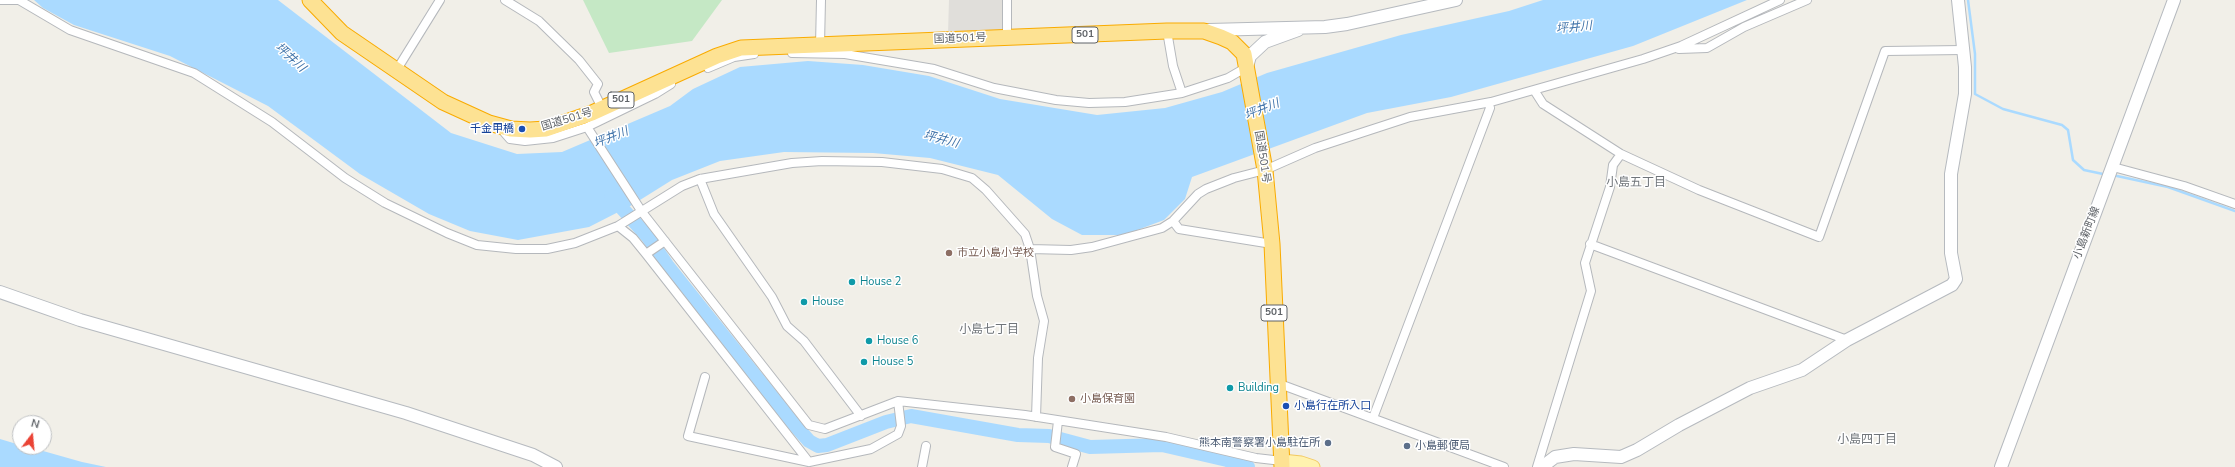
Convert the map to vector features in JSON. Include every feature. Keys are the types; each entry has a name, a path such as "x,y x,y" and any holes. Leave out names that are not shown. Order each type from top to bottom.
{"highway":[{"name":"国道501号","path":"310,0 342,33 396,71 461,111 502,126 530,130 546,129 602,108 717,56 741,48 1167,31 1204,31 1227,40 1241,49 1244,54 1248,69 1264,168 1272,244 1277,383 1282,464"}],"main road":[{"path":"1282,464 1301,463 1313,467"}],"street":[{"path":"0,0 18,0 70,30 194,73 272,122 345,178 385,203 469,242 498,248 547,249 575,243 620,226 640,211 682,186 700,179 792,163 822,161 882,162 942,169 972,178 986,190 1025,234 1030,249 1037,296 1044,321 1038,358 1036,417"},
{"path":"396,71 440,0"},
{"path":"505,0 539,21 579,60 598,84 594,92 602,108"},
{"path":"820,45 821,0"},
{"path":"1007,0 1007,38"},
{"path":"1204,31 1347,24 1456,0"},
{"path":"1030,249 1071,250 1092,247 1162,228 1173,221 1198,194 1234,178 1315,148 1402,119 1491,102 1643,59 1672,49 1780,0"},
{"path":"1672,49 1707,48 1744,27 1807,0"},
{"path":"1542,467 1555,457 1574,454 1621,457 1750,388 1802,370 1847,340 1952,285 1956,279 1951,253 1951,174 1965,94 1963,50 1958,0"},
{"name":"小島新町線","path":"2001,467 2174,0"},
{"path":"502,126 507,137 525,141 553,138 589,130 655,94 672,82 677,75 688,76 734,57 751,54 829,53 934,69 994,88 1056,100 1089,104 1125,102 1182,93 1228,78 1248,69 1250,56 1265,42 1295,32 1301,27"},
{"path":"1167,31 1173,66 1182,93"},
{"path":"1534,90 1543,104 1621,154 1699,190 1819,237 1885,52 1963,50"},
{"path":"1372,418 1490,108"},
{"path":"589,130 640,211 809,425 825,429 898,401 1036,417 1166,437 1282,464"},
{"path":"1537,467 1591,291 1585,263 1590,244 1610,187 1613,165 1621,154"},
{"path":"2112,167 2184,186 2235,204"},
{"path":"700,179 714,214 772,297 787,326 804,341 861,416"},
{"path":"1173,221 1179,229 1272,244"},
{"path":"620,226 633,238 646,254 808,465"},
{"path":"646,254 665,241"},
{"path":"1590,244 1847,340"},
{"path":"0,292 80,320 406,413 533,455 556,467"},
{"path":"705,377 688,436 808,465 871,450 898,434 901,426 898,401"},
{"path":"1277,383 1504,467"},
{"path":"1058,421 1055,448 1076,454 1072,467"},
{"path":"922,467 926,446"}],"shaded area":[{"path":"949,0 1004,0 1004,33 948,34"}],"green space":[{"path":"583,0 722,0 692,41 609,53"}],"water":[{"name":"坪井川","path":"34,0 278,0 451,133 517,154 562,152 670,106 693,89 740,67 808,61 863,65 929,76 1000,99 1097,115 1165,108 1222,92 1267,73 1401,35 1509,11 1543,0 1747,0 1633,46 1451,97 1367,113 1192,177 1185,199 1164,220 1124,235 1082,235 1052,219 998,175 930,158 873,153 784,152 720,161 672,180 632,205 589,227 518,240 470,231 429,214 360,174 268,106 170,56 74,25 43,8"},
{"path":"0,439 12,443 12,455 52,455 52,454 106,467 0,467"}],"waterway":[{"path":"1968,0 1975,54 1975,94 2003,109 2062,125 2068,130 2073,160 2084,170 2103,174"},
{"path":"2117,176 2168,187 2235,211"},
{"path":"611,196 648,237 667,265 793,423 809,441 818,446 827,445 886,422 911,416 1018,435 1049,436 1090,447 1162,445 1227,460 1248,467"}],"place":[{"name":"千金甲橋","path":"522,129"},
{"name":"市立小島小学校","path":"949,253"},
{"name":"House 2","path":"852,282"},
{"name":"House","path":"804,302"},
{"name":"House 6","path":"869,341"},
{"name":"House 5","path":"864,362"},
{"name":"Building","path":"1230,388"},
{"name":"小島保育園","path":"1072,399"},
{"name":"小島行在所入口","path":"1286,406"},
{"name":"熊本南警察署小島駐在所","path":"1328,443"},
{"name":"小島郵便局","path":"1407,446"}],"district":[{"name":"小島五丁目","path":"1636,183"},
{"name":"小島七丁目","path":"989,330"},
{"name":"小島四丁目","path":"1867,440"}]}
